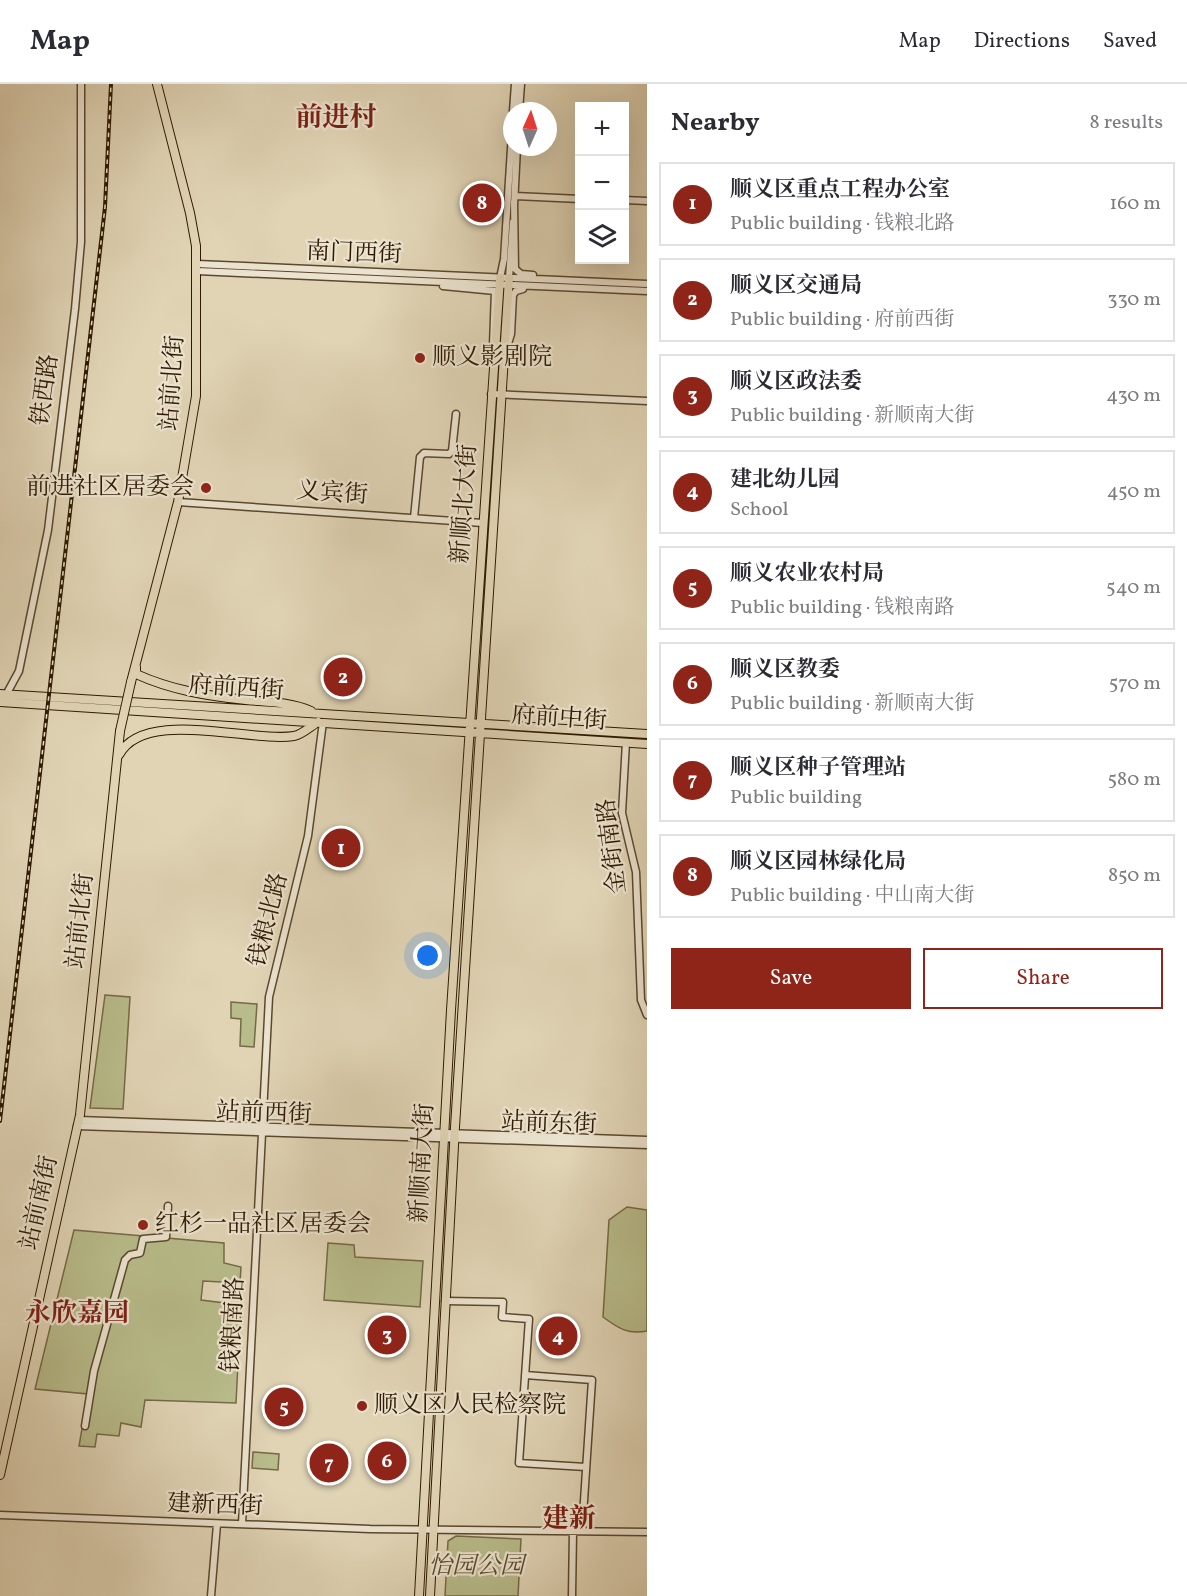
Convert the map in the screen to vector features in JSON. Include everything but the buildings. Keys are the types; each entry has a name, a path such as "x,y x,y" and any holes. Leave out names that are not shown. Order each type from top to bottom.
{"main road":[{"name":"站前北街","path":"78,1120 120,731 178,502 196,396 197,267 190,213 157,84"},
{"name":"新顺北大街","path":"469,732 494,351 504,282"},
{"name":"新顺北大街","path":"480,733 502,395 504,282"},
{"path":"117,763 122,749 160,730 296,736 320,719 298,705 223,697 162,686 136,674 136,664"},
{"name":"府前西街","path":"3,694 469,732"},
{"name":"府前西街","path":"0,702 320,719 470,722"},
{"name":"府前中街","path":"470,722 647,734"},
{"name":"府前中街","path":"469,732 647,744"},
{"name":"新顺南大街","path":"430,1596 429,1528 469,732"},
{"name":"新顺南大街","path":"419,1596 429,1528 445,1301 449,1136 480,733"},
{"name":"站前南街","path":"0,1475 78,1120"}],"street":[{"name":"铁西路","path":"3,694 18,671 48,530 81,242 81,84"},
{"path":"514,102 515,84"},
{"path":"520,102 521,84"},
{"path":"504,282 511,156"},
{"path":"504,282 515,199 517,156"},
{"path":"515,199 575,199"},
{"path":"515,199 517,226 515,265 518,273 590,281 647,284"},
{"path":"629,200 647,201"},
{"path":"432,279 445,272 492,273 504,259"},
{"name":"南门西街","path":"197,267 504,282"},
{"path":"432,279 448,287 495,291 494,351"},
{"path":"504,282 590,281"},
{"path":"504,282 647,291"},
{"path":"504,353 511,334 516,291 568,291 585,288"},
{"path":"491,394 647,401"},
{"path":"414,518 420,457 423,453 448,454 452,451 456,414"},
{"name":"义宾街","path":"178,502 483,523"},
{"name":"钱粮北路","path":"262,1130 269,997 308,836 320,719"},
{"name":"金街南路","path":"626,742 622,813 636,872 641,1000 647,1015"},
{"name":"站前西街","path":"78,1120 262,1130 449,1136"},
{"name":"钱粮南路","path":"242,1524 262,1130"},
{"name":"站前东街","path":"449,1136 647,1140"},
{"name":"站前东街","path":"449,1136 647,1145"},
{"path":"85,1426 94,1371 125,1260 129,1255 140,1253 143,1239 166,1237 168,1206"},
{"path":"445,1301 503,1302 502,1317 529,1319 519,1463 586,1467"},
{"path":"525,1375 592,1380 582,1531"},
{"name":"建新西街","path":"0,1515 217,1524 647,1532"},
{"path":"211,1596 217,1524"},
{"path":"572,1596 573,1531"}],"green space":[{"path":"105,995 130,997 123,1109 90,1108"},
{"path":"231,1002 257,1004 254,1047 240,1046 241,1019 231,1018"},
{"path":"627,1207 647,1210 647,1331 640,1332 624,1330 603,1317 609,1220"},
{"path":"74,1230 224,1243 224,1263 241,1267 240,1283 203,1281 201,1300 241,1305 236,1403 145,1400 141,1427 121,1423 119,1436 97,1434 95,1447 79,1446 88,1394 35,1389"},
{"path":"328,1243 354,1245 355,1257 423,1261 420,1307 324,1300"},
{"path":"253,1452 279,1454 278,1470 252,1468"},
{"name":"怡园公园","path":"456,1536 521,1539 518,1596 445,1596 448,1541"}],"railway":[{"path":"0,1121 105,207 111,84"}],"place":[{"name":"顺义区园林绿化局","path":"482,203"},
{"name":"顺义影剧院","path":"420,358"},
{"name":"前进社区居委会","path":"206,488"},
{"name":"顺义区交通局","path":"343,677"},
{"name":"顺义区重点工程办公室","path":"341,848"},
{"name":"红杉一品社区居委会","path":"143,1225"},
{"name":"顺义区政法委","path":"387,1335"},
{"name":"建北幼儿园","path":"558,1336"},
{"name":"顺义区人民检察院","path":"362,1406"},
{"name":"顺义农业农村局","path":"284,1407"},
{"name":"顺义区教委","path":"387,1461"},
{"name":"顺义区种子管理站","path":"329,1463"}],"district":[{"name":"前进村","path":"336,119"},
{"name":"永欣嘉园","path":"77,1314"},
{"name":"建新","path":"569,1520"}]}
